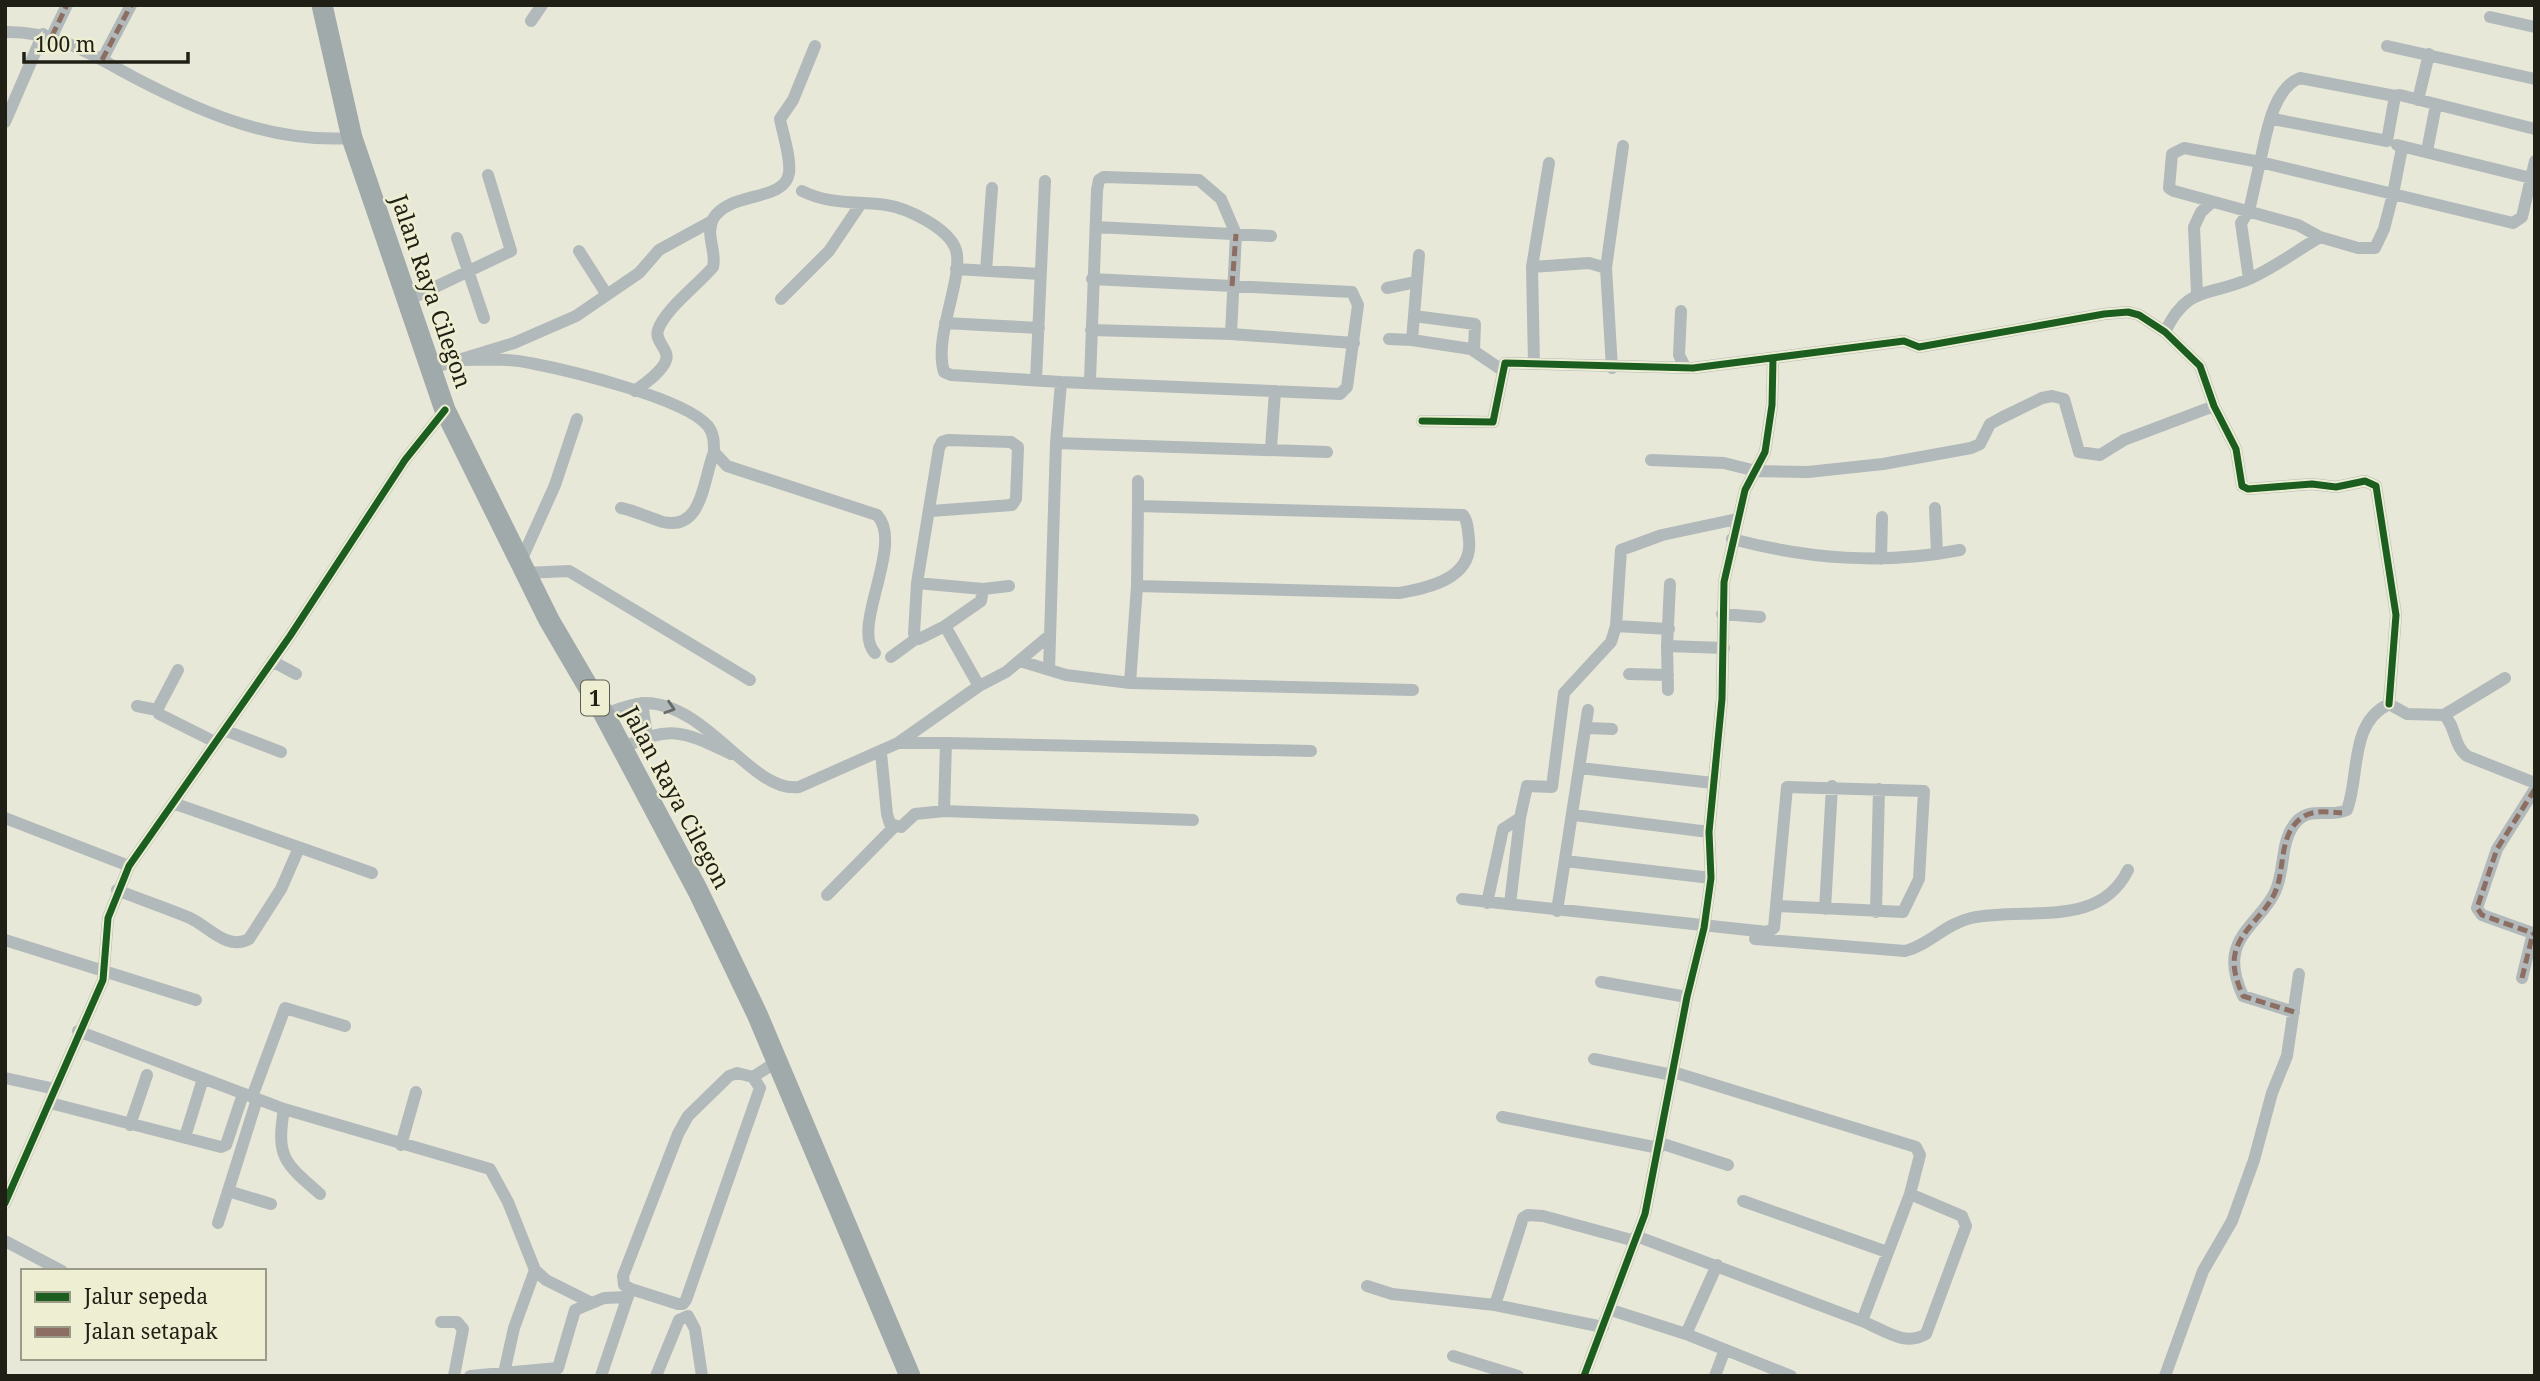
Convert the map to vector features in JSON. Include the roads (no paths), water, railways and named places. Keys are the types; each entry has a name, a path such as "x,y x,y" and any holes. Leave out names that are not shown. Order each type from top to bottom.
{"highway":[{"name":"Jalan Raya Cilegon","path":"322,5 352,138 445,410 523,568 698,891 776,1062 910,1376"}],"street":[{"path":"5,122 48,35 67,5"},
{"path":"102,60 131,5"},
{"path":"531,21 542,5"},
{"path":"2490,17 2535,27"},
{"path":"5,32 48,35 187,103 255,129 304,138 352,138"},
{"path":"432,368 514,343 576,316 639,273 659,250 712,221 719,211 734,202 774,192 786,181 789,170 780,119 793,100 815,47"},
{"path":"2387,47 2535,79"},
{"path":"2418,100 2429,54"},
{"path":"2249,279 2241,223 2249,211 2273,119 2283,91 2291,82 2300,78 2418,100 2535,129"},
{"path":"2387,141 2395,96"},
{"path":"2427,151 2436,105"},
{"path":"2273,119 2387,141 2402,148 2427,151 2531,178"},
{"path":"1612,368 1606,268 1623,146"},
{"path":"2402,148 2393,194 2384,229 2375,248 2358,248 2320,237 2298,225 2169,188 2169,167 2176,150 2183,148 2260,162 2393,194 2513,223 2522,218 2535,161"},
{"path":"1534,364 1532,267 1549,163"},
{"path":"408,300 468,274 511,251 488,175"},
{"path":"1090,381 1092,279 1099,180 1192,178 1203,181 1221,199 1236,234 1231,334"},
{"path":"1036,380 1045,181"},
{"path":"986,271 992,188"},
{"path":"802,191 817,198 898,209 940,231 956,250 956,269 945,323 942,364 944,372 1061,382 1090,381 1343,393 1354,343 1358,305 1352,292 1092,279"},
{"path":"2197,293 2194,227 2201,212 2212,202"},
{"path":"781,299 830,251 860,205"},
{"path":"635,391 666,363 667,355 658,339 658,331 665,318 713,267 712,221"},
{"path":"1096,227 1271,236"},
{"path":"2165,332 2177,311 2197,293 2249,279 2320,237"},
{"path":"457,238 484,318"},
{"path":"579,251 607,295"},
{"path":"1412,340 1419,255"},
{"path":"1532,267 1589,263 1606,268"},
{"path":"956,269 1040,274"},
{"path":"1387,288 1416,282"},
{"path":"1681,311 1679,355 1685,367"},
{"path":"1422,421 1493,422 1500,400 1505,363 1612,368 1732,365 1779,355 1904,341 1915,347 1968,341 2017,329 2128,312 2138,315 2165,332 2200,366 2214,406 2231,435 2242,486 2248,489 2312,484 2336,487 2365,481 2376,486 2396,615 2389,704"},
{"path":"1414,316 1475,324 1474,351"},
{"path":"945,323 1039,328"},
{"path":"1091,330 1231,334 1354,343"},
{"path":"1389,339 1412,340 1474,351 1502,370"},
{"path":"1584,1376 1645,1214 1687,997 1703,932 1711,878 1709,832 1722,699 1722,614 1737,519 1745,490 1765,452 1772,405 1773,358"},
{"path":"459,360 530,363 564,369 635,391 698,417 714,437 714,452 695,512 688,521 676,524 663,522 621,508"},
{"path":"1049,670 1056,443 1061,382"},
{"path":"1271,448 1275,391"},
{"path":"1651,460 1724,463 1756,471 1831,470 1971,448 1980,444 1990,424 2052,396 2064,399 2076,447 2088,456 2100,455 2123,440 2214,406"},
{"path":"5,1203 106,970 108,918 117,890 129,866 272,661 405,460 445,410"},
{"path":"577,419 523,568 569,571 750,680"},
{"path":"916,638 914,631 917,583 942,442 1011,442 1018,447 1016,499 1012,505 931,510"},
{"path":"1056,443 1271,448 1327,452"},
{"path":"714,452 727,466 880,517 885,529 869,635 870,648 875,653"},
{"path":"1130,683 1137,586 1138,481"},
{"path":"1137,586 1399,593 1436,585 1465,565 1470,550 1466,519 1463,515 1138,506"},
{"path":"1935,508 1937,554"},
{"path":"1881,559 1882,517"},
{"path":"1552,787 1564,693 1611,642 1616,626 1620,554 1625,546 1737,519"},
{"path":"1732,539 1803,555 1841,559 1881,559 1960,550"},
{"path":"917,583 983,589 1009,586"},
{"path":"1668,690 1670,584"},
{"path":"891,657 916,638 945,626 981,601 983,589"},
{"path":"1722,614 1760,617"},
{"path":"945,626 979,686"},
{"path":"1616,626 1669,629"},
{"path":"604,714 642,703 680,711 697,720 774,784 789,788 810,783 881,753 1020,661 1050,635"},
{"path":"1667,646 1724,648"},
{"path":"272,661 296,674"},
{"path":"1020,661 1049,670 1130,683 1413,690"},
{"path":"157,710 178,670"},
{"path":"1629,674 1668,675"},
{"path":"2389,704 2407,714 2444,715 2505,678"},
{"path":"642,703 648,736"},
{"path":"2294,1012 2243,996 2234,969 2235,955 2242,937 2272,899 2287,839 2298,820 2311,813 2347,810 2364,731 2373,713 2389,704"},
{"path":"136,706 157,710 162,716 215,742"},
{"path":"1557,911 1574,815 1575,790 1588,710"},
{"path":"2444,715 2449,720 2460,750 2467,756 2535,783"},
{"path":"1587,729 1612,729"},
{"path":"224,730 281,752"},
{"path":"621,749 663,732 684,733 744,760"},
{"path":"898,743 1311,751"},
{"path":"944,811 946,743"},
{"path":"881,753 887,814 890,824 895,826 901,827 915,814 944,811 1193,820"},
{"path":"1580,768 1713,783"},
{"path":"1510,904 1520,818 1527,786 1575,790"},
{"path":"1703,932 1772,931 1778,906 1786,788 1789,786 1921,789 1925,794 1918,886 1903,912 1778,906"},
{"path":"1825,909 1832,786"},
{"path":"1876,912 1879,789"},
{"path":"2522,978 2534,934 2482,915 2477,908 2497,849 2510,824 2522,814 2535,789"},
{"path":"173,803 372,873"},
{"path":"1574,815 1709,832"},
{"path":"5,818 129,866"},
{"path":"1487,903 1500,833 1520,818"},
{"path":"827,895 895,826"},
{"path":"117,890 196,921 207,932 244,942 250,939 281,889 299,848"},
{"path":"1565,861 1711,878"},
{"path":"1462,899 1703,932 1905,951 1917,948 1941,929 1973,917 2057,912 2095,904 2112,894 2128,870"},
{"path":"5,940 196,1000"},
{"path":"2165,1376 2203,1271 2232,1221 2255,1160 2272,1093 2287,1056 2299,974"},
{"path":"1601,982 1687,997"},
{"path":"50,1103 215,1147 226,1145 251,1097 285,1008 345,1026"},
{"path":"79,1031 284,1109 490,1169 508,1202 535,1270 566,1292 590,1302"},
{"path":"1594,1059 1672,1073 1916,1147 1920,1155 1910,1194 1862,1321"},
{"path":"753,1077 776,1062"},
{"path":"601,1376 629,1293 623,1281 628,1261 668,1156 688,1116 729,1076 745,1073 753,1077 760,1088 756,1105 679,1320 656,1376"},
{"path":"130,1125 147,1075"},
{"path":"5,1079 55,1090"},
{"path":"185,1138 202,1082"},
{"path":"401,1145 416,1092"},
{"path":"218,1223 251,1097"},
{"path":"284,1109 279,1144 298,1175 320,1194"},
{"path":"1502,1117 1660,1146 1728,1165"},
{"path":"5,1166 19,1172"},
{"path":"228,1191 271,1204"},
{"path":"1495,1305 1523,1218 1543,1216 1635,1238 1717,1265 1906,1340 1915,1340 1926,1334 1966,1226 1962,1216 1910,1194"},
{"path":"1743,1200 1886,1252"},
{"path":"5,1241 58,1269"},
{"path":"1686,1334 1717,1265"},
{"path":"504,1373 514,1328 535,1270"},
{"path":"1367,1286 1392,1294 1495,1305 1603,1326"},
{"path":"470,1376 559,1372 575,1310 590,1302 629,1293 683,1304"},
{"path":"1611,1310 1686,1334 1724,1352 1791,1376"},
{"path":"679,1320 688,1316 692,1320 702,1376"},
{"path":"441,1322 457,1322 463,1329 454,1376"},
{"path":"1715,1376 1724,1352"},
{"path":"1453,1356 1518,1376"}]}
